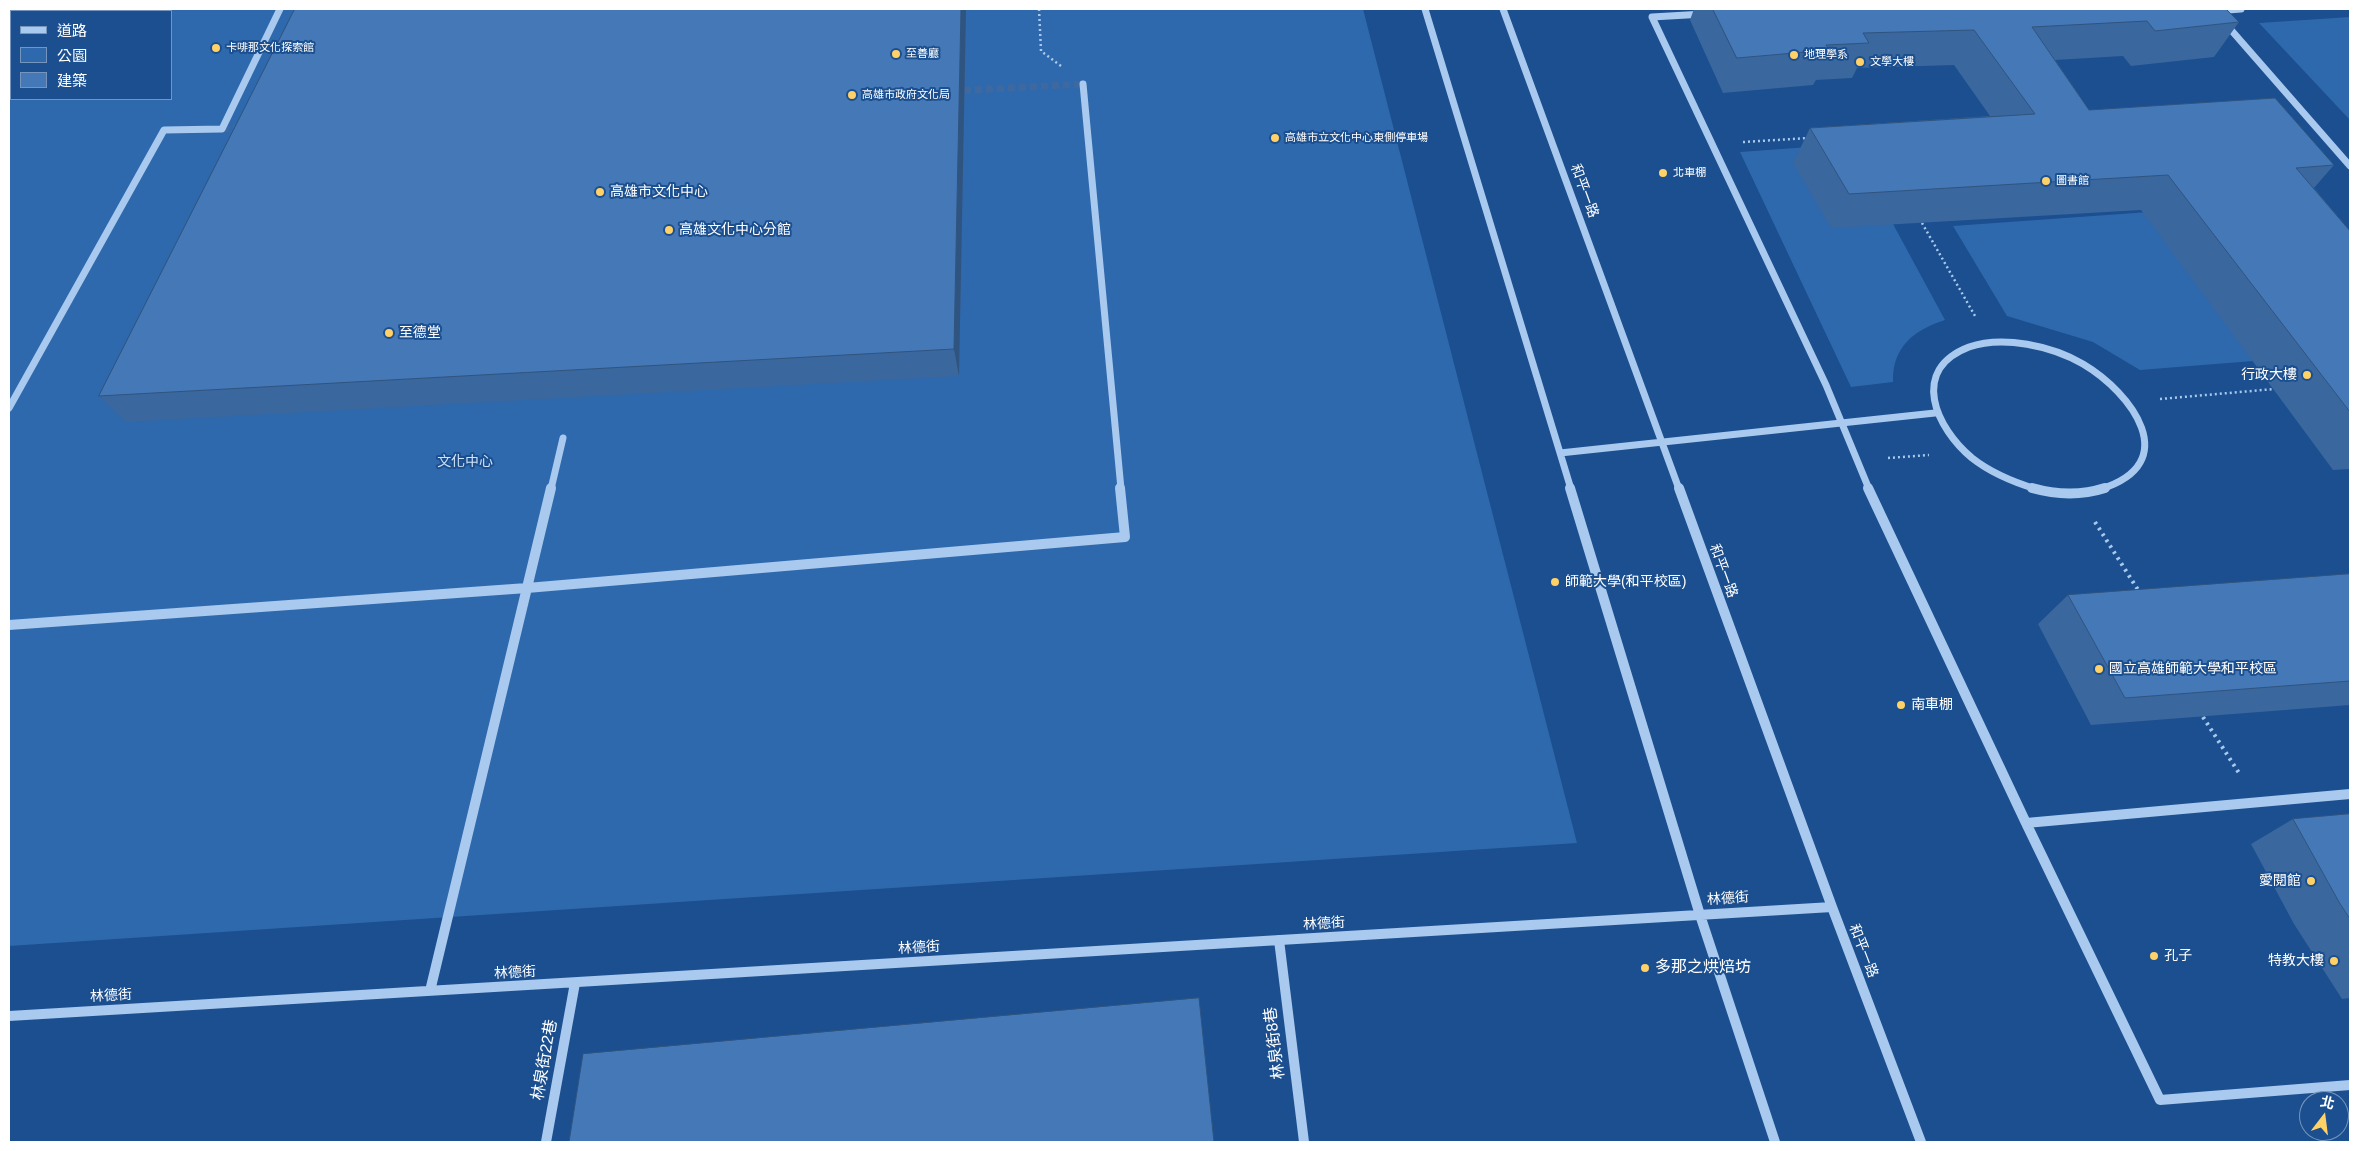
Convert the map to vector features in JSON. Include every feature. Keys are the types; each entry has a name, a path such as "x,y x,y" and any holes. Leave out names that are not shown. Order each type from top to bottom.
{"street":[{"path":"9,408 164,130 222,128 280,9"},
{"path":"1425,9 1700,915 1775,1142"},
{"name":"和平一路","path":"1503,9 1832,907 1921,1142"},
{"path":"2206,9 2215,11 2241,9"},
{"path":"2215,11 2350,166"},
{"path":"1709,13 1652,17 1826,385 1858,466 2026,823 2160,1100 2350,1085"},
{"path":"9,625 527,588 1125,537 1083,84"},
{"path":"2014,343 2048,349 2082,363 2111,383 2133,407 2144,432 2145,456 2133,476 2111,489 2079,495 2044,492 2008,480 1975,461 1951,438 1935,413 1932,388 1939,368 1957,352 1983,344 2014,343"},
{"path":"1560,453 1935,413"},
{"path":"430,991 563,438"},
{"path":"2026,823 2350,794"},
{"name":"林德街","path":"9,1016 1832,907"},
{"name":"林泉街8巷","path":"1279,940 1304,1142"},
{"name":"林泉街22巷","path":"546,1142 576,983"}],"path":[{"path":"1040,9 1041,51 1083,84"},
{"path":"1738,142 1817,137"},
{"path":"1922,223 1980,323"},
{"path":"2154,399 2274,389"},
{"path":"2091,515 2144,599"},
{"path":"2203,717 2241,778"}],"green space":[{"name":"文化中心","path":"9,9 1363,9 1577,843 9,946"},
{"path":"2350,17 2350,120 2259,23"},
{"path":"1823,146 1893,224 1945,320 1924,329 1907,342 1896,359 1893,382 1851,387 1740,152"},
{"path":"2191,209 2253,361 2140,370 2093,342 2007,316 1953,226"}],"building":[{"name":"高雄市文化中心","path":"295,9 961,9 954,349 99,396"},
{"path":"1713,9 2226,9 2239,22 2155,31 2147,21 2032,27 2089,110 2275,98 2334,165 2296,168 2350,231 2350,412 2168,175 1849,194 1810,128 2035,114 1974,30 1863,33 1869,43 1826,45 1829,50 1737,58"},
{"path":"2350,574 2350,681 2125,698 2068,595"},
{"path":"2350,814 2350,919 2293,819"},
{"path":"1199,998 1214,1142 569,1142 583,1054"}],"tunnel":[{"path":"953,91 1083,84"},
{"path":"222,129 246,127"}],"place":[{"name":"卡啡那文化探索館","path":"216,48"},
{"name":"至善廳","path":"896,54"},
{"name":"地理學系","path":"1794,55"},
{"name":"文學大樓","path":"1860,62"},
{"name":"高雄市政府文化局","path":"852,95"},
{"name":"高雄市立文化中心東側停車場","path":"1275,138"},
{"name":"北車棚","path":"1663,173"},
{"name":"圖書館","path":"2046,181"},
{"name":"高雄市文化中心","path":"600,192"},
{"name":"高雄文化中心分館","path":"669,230"},
{"name":"至德堂","path":"389,333"},
{"name":"行政大樓","path":"2307,375"},
{"name":"師範大學(和平校區)","path":"1555,582"},
{"name":"國立高雄師範大學和平校區","path":"2099,669"},
{"name":"南車棚","path":"1901,705"},
{"name":"愛閱館","path":"2311,881"},
{"name":"孔子","path":"2154,956"},
{"name":"特教大樓","path":"2334,961"},
{"name":"多那之烘焙坊","path":"1645,968"}]}
